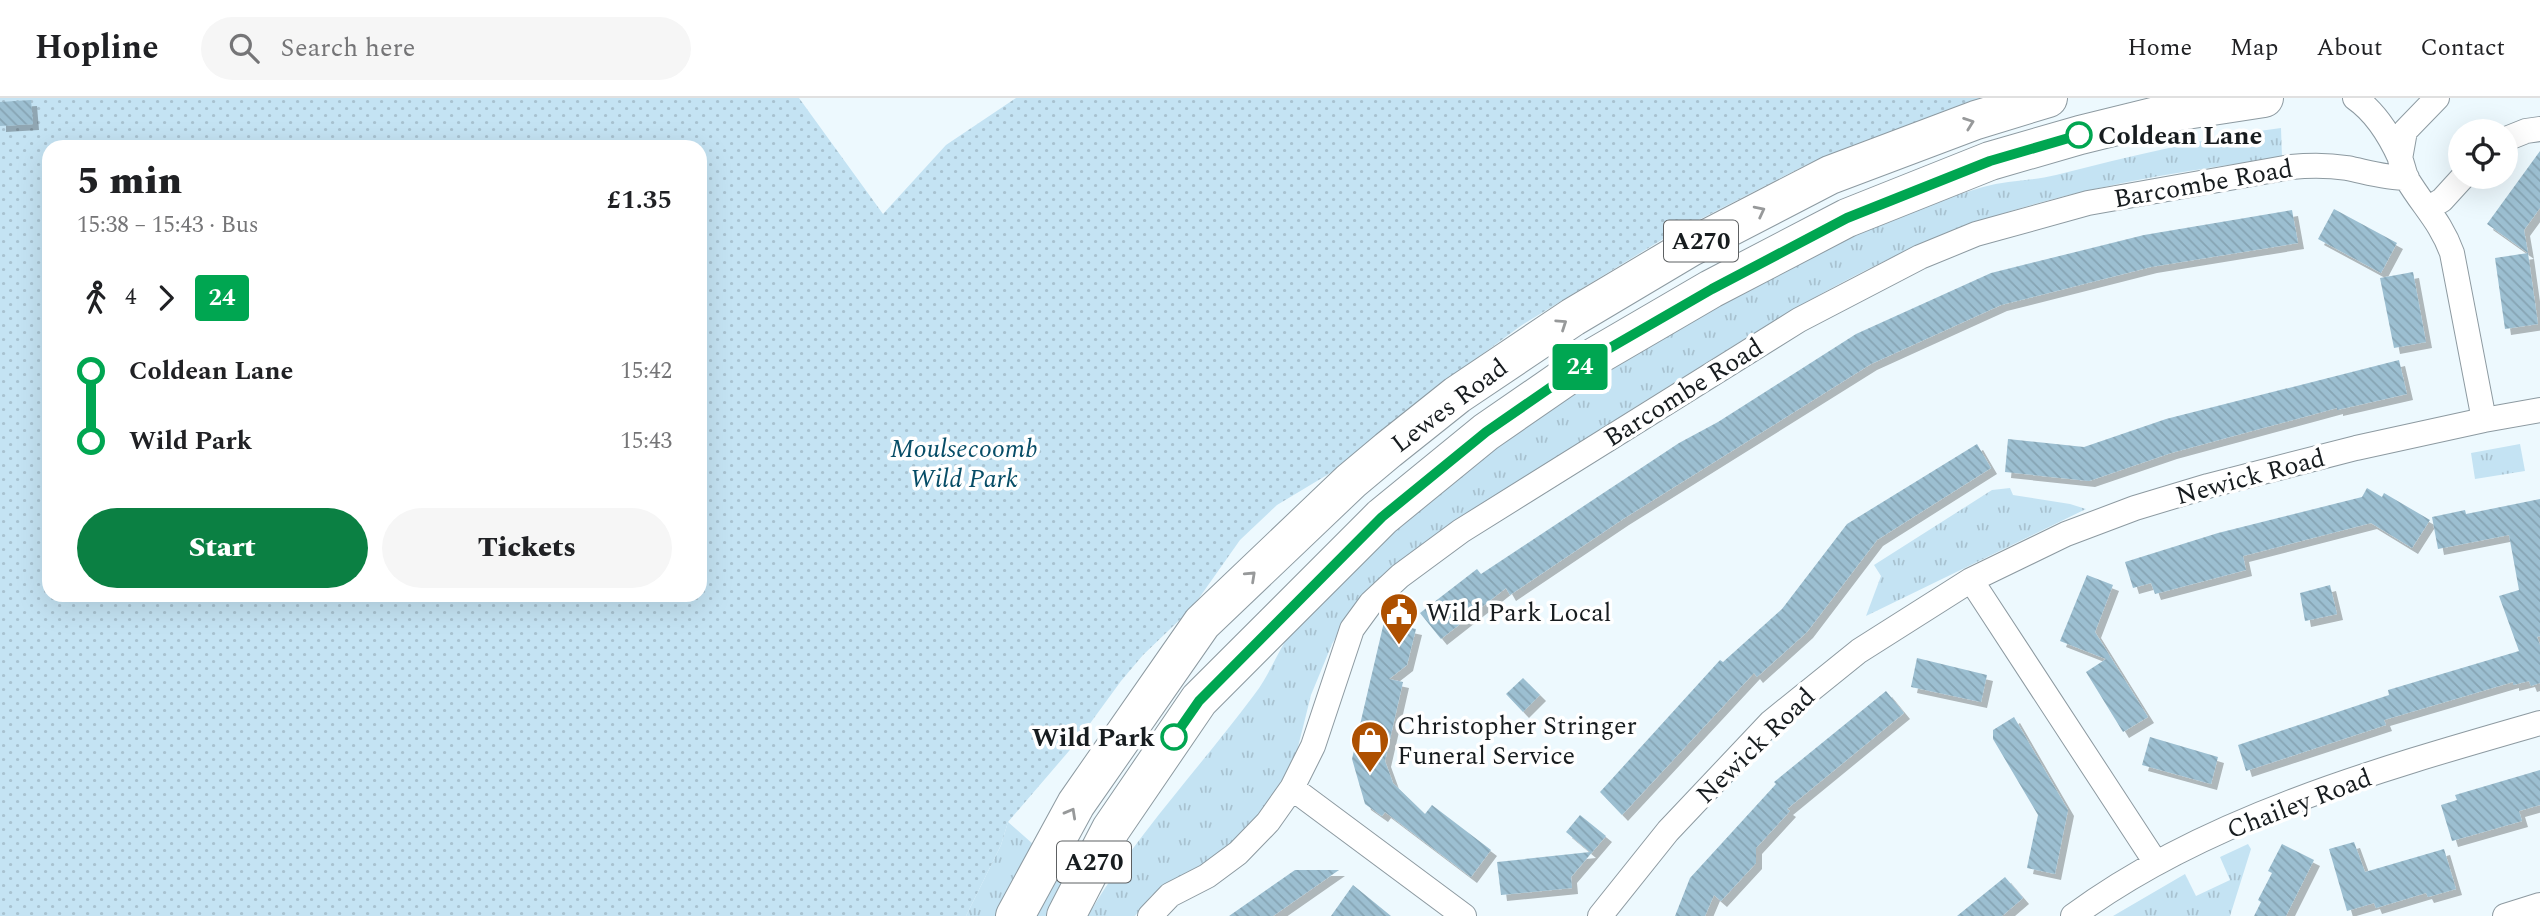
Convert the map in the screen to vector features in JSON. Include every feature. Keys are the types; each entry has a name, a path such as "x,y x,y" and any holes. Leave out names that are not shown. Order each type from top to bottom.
{"main road":[{"name":"Lewes Road","path":"1015,916 1076,804 1202,623 1351,481 1457,396 1573,317 1689,248 1830,175 1976,120 2048,98"},
{"name":"Lewes Road","path":"1066,916 1111,829 1199,701 1382,517 1486,432 1585,364 1712,289 1847,218 1990,161 2173,112 2264,98"}],"street":[{"path":"2355,98 2370,110 2377,120 2446,236 2452,253 2484,420"},
{"path":"2404,169 2406,131 2415,118 2437,98"},
{"path":"2518,134 2540,129"},
{"name":"Barcombe Road","path":"1150,916 1170,895 1207,876 1238,853 1268,822 1293,788 1313,746 1352,629 1371,603 1400,576 1461,531 1799,320 1920,257 1976,234 2088,203 2291,167 2316,165 2345,168 2392,178 2404,169"},
{"path":"2429,208 2452,189"},
{"name":"Newick Road","path":"1600,916 1668,831 1771,722 1859,650 1972,580 2066,534 2147,504 2356,448 2540,410"},
{"path":"1972,580 2156,863"},
{"name":"Chailey Road","path":"2073,916 2156,863 2273,809 2466,744 2540,723"},
{"path":"1293,788 1464,916"},
{"path":"2505,916 2540,905"}],"green space":[{"name":"Moulsecoomb Wild Park","path":"0,98 799,98 883,214 946,145 1016,98 1989,98 1810,163 1673,233 1522,325 1417,402 1337,469 1277,505 1240,540 1192,608 1143,655 1075,744 1008,822 1001,845 966,916 0,916"},
{"path":"2281,128 2282,158 2153,177 2067,195 1984,220 1881,263 1763,328 1575,447 1351,612 1332,644 1311,695 1296,755 1283,785 1250,829 1210,862 1152,895 1135,916 966,916 1001,845 1008,822 1075,881 1093,907 1151,825 1254,695 1294,628 1343,576 1387,535 1480,460 1579,390 1681,327 1790,266 1866,230 1943,200 1992,185 2047,177 2196,142"},
{"path":"2520,444 2525,471 2475,479 2471,453"},
{"path":"2010,488 2013,495 2086,509 1866,616 1881,576 1874,565 1992,490"},
{"path":"2248,844 2251,849 2230,916 2113,916 2185,874 2196,896 2230,880 2220,857"}],"building":[{"path":"31,100 33,124 0,126 0,102"},
{"path":"2540,151 2540,208 2524,230 2528,253 2487,224 2512,189 2518,189 2518,181"},
{"path":"2334,209 2397,243 2381,273 2318,239"},
{"path":"2292,210 2298,243 2151,267 2001,305 1871,364 1623,519 1510,595 1506,588 1441,639 1420,613 1477,569 1481,574 1679,443 1718,422 1856,334 1991,273 2144,235"},
{"path":"2528,253 2538,324 2505,329 2495,258"},
{"path":"2413,272 2426,342 2394,348 2380,278"},
{"path":"2399,360 2407,394 2337,408 2171,453 2089,481 2005,472 2008,439 2084,447 2166,419"},
{"path":"1977,444 1991,468 1877,540 1807,632 1757,677 1754,673 1622,815 1600,792 1720,660 1723,662 1782,609 1847,524"},
{"path":"2367,488 2382,497 2384,493 2430,520 2412,548 2371,523 2243,556 2246,570 2155,594 2151,583 2133,588 2125,562 2218,533 2362,497"},
{"path":"2540,499 2540,636 2537,637 2540,645 2540,683 2531,686 2529,681 2513,685 2513,682 2384,720 2386,725 2246,771 2238,745 2389,695 2388,690 2519,651 2499,596 2519,590 2509,535 2438,549 2432,517 2465,510 2466,514"},
{"path":"2087,575 2113,585 2095,632 2148,717 2123,732 2086,672 2106,659 2060,641"},
{"path":"2330,585 2337,614 2305,621 2300,593"},
{"path":"1384,622 1416,629 1407,665 1389,679 1403,682 1385,761 1393,783 1425,814 1432,805 1491,850 1471,877 1385,812 1382,816 1365,804 1352,759"},
{"path":"1917,658 1987,675 1981,702 1911,687"},
{"path":"1523,678 1540,695 1523,712 1506,694"},
{"path":"1886,691 1904,713 1787,809 1790,811 1756,848 1756,863 1721,901 1714,895 1705,916 1675,916 1690,878 1776,784 1774,782"},
{"path":"2014,717 2068,810 2055,874 2027,868 2038,815 1993,739 1993,730"},
{"path":"2150,737 2218,757 2211,784 2142,765"},
{"path":"2540,770 2540,805 2519,811 2522,821 2452,841 2441,805 2457,800 2455,795"},
{"path":"1580,815 1606,836 1571,877 1572,888 1501,895 1497,862 1590,852 1566,832"},
{"path":"2354,842 2365,872 2444,849 2456,889 2428,897 2426,893 2376,908 2374,903 2347,911 2329,849"},
{"path":"2282,844 2314,860 2286,916 2254,916 2261,902 2258,900 2272,873 2268,871"},
{"path":"1295,870 1339,870 1273,916 1229,916"},
{"path":"2005,877 2023,898 2002,916 1957,916"},
{"path":"1353,885 1391,916 1331,916"}],"bus line":[{"name":"24","path":"1174,737 1199,701 1382,517 1486,432 1596,356 1712,289 1847,218 1990,161 2079,135"}],"place":[{"name":"Coldean Lane","path":"2079,135"},
{"name":"Wild Park Local","path":"1399,646"},
{"name":"Wild Park","path":"1174,737"},
{"name":"Christopher Stringer Funeral Service","path":"1370,774"}]}
